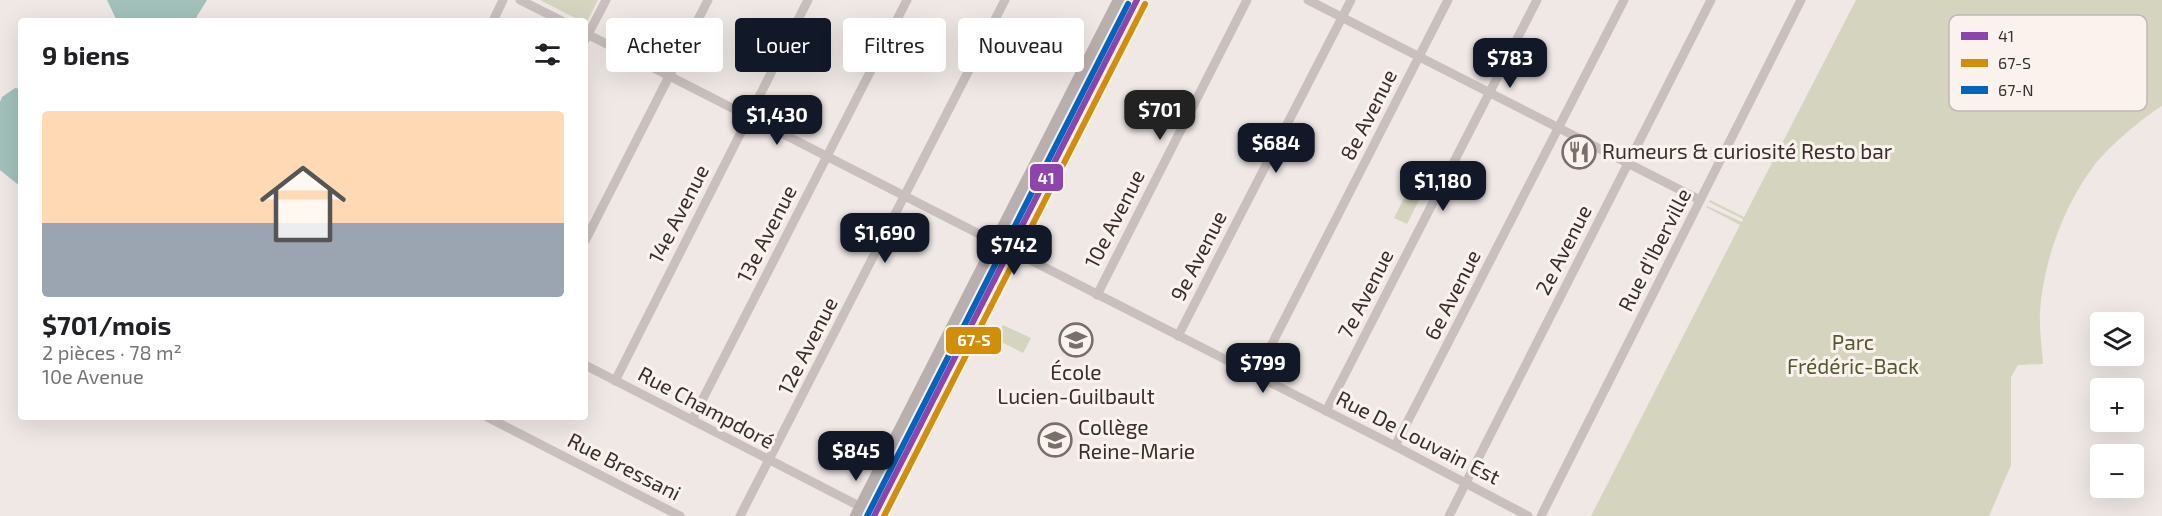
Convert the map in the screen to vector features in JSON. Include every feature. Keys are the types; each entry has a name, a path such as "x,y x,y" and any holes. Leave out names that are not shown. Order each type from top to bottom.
{"main road":[{"path":"859,512 1120,0"},
{"path":"874,515 1137,0"}],"street":[{"path":"494,18 503,0"},
{"path":"520,0 556,18"},
{"path":"588,32 606,0"},
{"path":"588,235 708,0"},
{"name":"14e Avenue","path":"615,381 808,0"},
{"name":"13e Avenue","path":"692,420 907,0"},
{"name":"12e Avenue","path":"740,516 1005,0"},
{"name":"10e Avenue","path":"1097,295 1247,0"},
{"path":"1308,0 1700,200"},
{"name":"9e Avenue","path":"1178,336 1350,0"},
{"name":"8e Avenue","path":"1256,375 1448,0"},
{"name":"7e Avenue","path":"1326,411 1537,0"},
{"name":"6e Avenue","path":"1395,446 1624,0"},
{"name":"2e Avenue","path":"1449,516 1711,0"},
{"name":"Rue d'Iberville","path":"1541,516 1801,0"},
{"name":"Rue De Louvain Est","path":"588,37 827,156 1528,516"},
{"name":"Rue Champdoré","path":"588,367 769,461 859,512 874,515"},
{"name":"Rue Bressani","path":"493,420 680,516"}],"green space":[{"path":"540,0 598,0 588,20 588,18 575,18"},
{"name":"Parc Frédéric-Back","path":"1856,0 2162,0 2162,106 2144,118 2099,159 2072,200 2056,236 2042,294 2040,332 2043,364 2018,365 2011,377 2011,465 1989,516 1591,516 1740,225 1706,207 1742,222 1743,219 1709,202 1710,200 1744,217"},
{"path":"1413,185 1422,189 1423,192 1407,224 1394,218 1409,188"},
{"path":"1003,325 1031,338 1023,353 996,339"}],"water":[{"path":"107,0 207,0 196,18 116,18"},
{"path":"15,88 18,88 18,185 0,170 0,102 2,97"}],"transit line":[{"name":"41","path":"874,516 1137,0"},
{"name":"67-N","path":"867,516 1128,4"},
{"name":"67-S","path":"884,516 1145,4"}],"place":[{"name":"Rumeurs & curiosité Resto bar","path":"1579,152"},
{"name":"École Lucien-Guilbault","path":"1076,340"},
{"name":"Collège Reine-Marie","path":"1055,440"}]}
